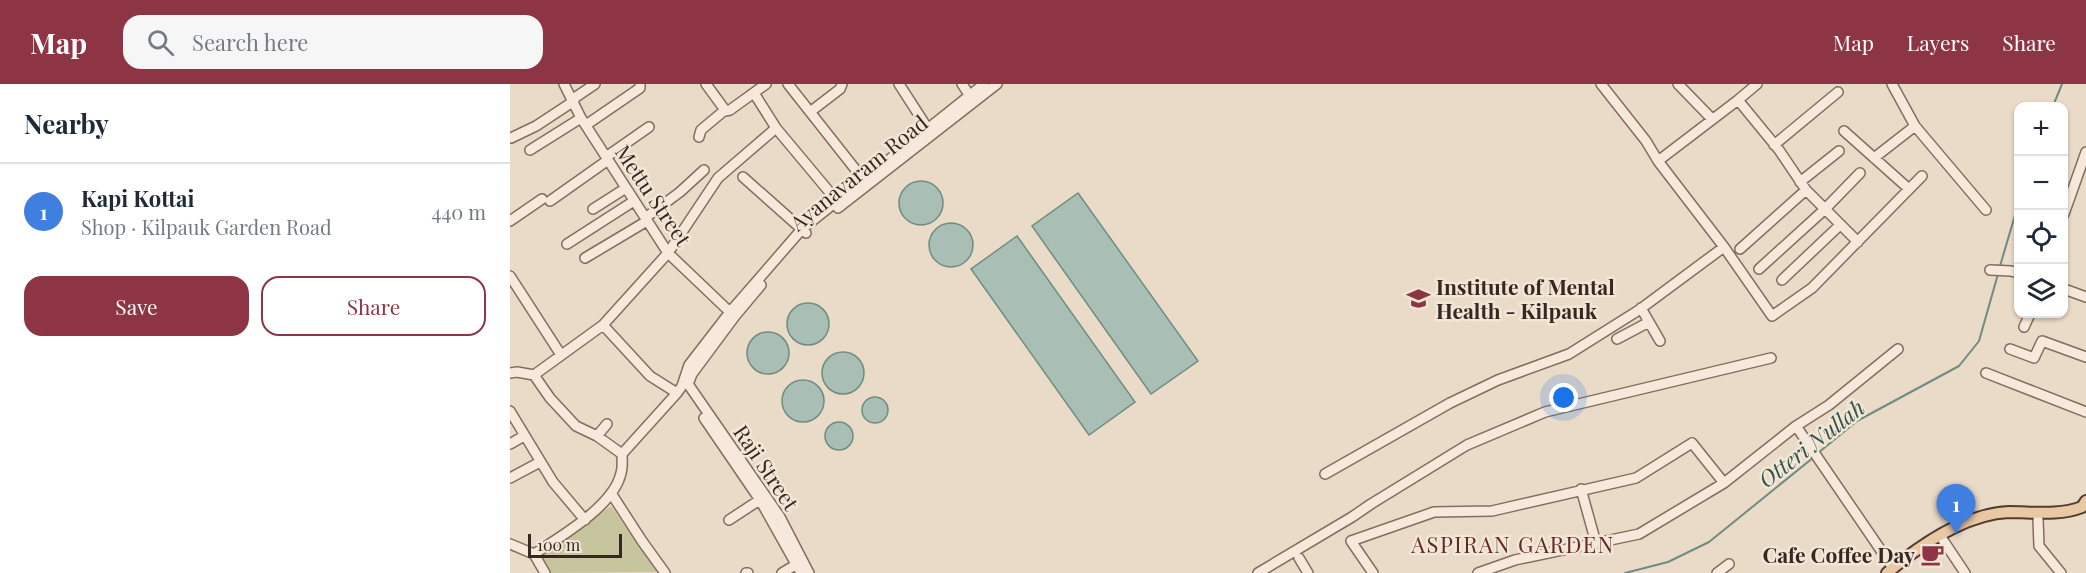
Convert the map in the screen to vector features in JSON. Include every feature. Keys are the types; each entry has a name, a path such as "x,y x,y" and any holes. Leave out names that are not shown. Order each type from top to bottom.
{"main road":[{"path":"1892,571 1951,528 1972,519 2007,512 2064,512 2085,507"},
{"path":"1892,571 1953,534 1977,524 2002,519 2064,519 2085,507"}],"street":[{"name":"Mettu Street","path":"564,84 583,122 668,253 732,315"},
{"path":"511,138 536,126 595,84"},
{"path":"530,150 640,88 640,84"},
{"path":"706,84 725,111"},
{"path":"699,137 701,130 725,111 727,112 766,84"},
{"path":"788,84 863,179"},
{"path":"810,111 840,89 842,84"},
{"path":"899,84 928,129"},
{"path":"962,84 970,96"},
{"name":"Ayanavaram Road","path":"622,454 682,388 689,365 804,231 863,179 984,84"},
{"name":"Ayanavaram Road","path":"804,231 997,84"},
{"path":"1601,84 1646,141 1658,161 1724,247 1772,316 1812,288 1922,176"},
{"path":"1678,84 1712,119"},
{"path":"1658,161 1757,84"},
{"path":"1892,84 1915,126 1986,210"},
{"path":"1774,145 1838,92"},
{"path":"754,93 776,128 837,201"},
{"path":"1738,100 1803,186 1824,210 1858,242"},
{"path":"1874,158 1915,126"},
{"path":"510,221 546,200 649,128"},
{"path":"534,375 603,325 668,253 718,178 776,128"},
{"path":"1844,131 1909,189"},
{"path":"1740,249 1839,151"},
{"path":"2066,210 2085,158"},
{"path":"585,258 646,220 704,170"},
{"path":"1759,268 1824,210 1860,173"},
{"path":"743,177 804,231"},
{"path":"593,209 626,188"},
{"path":"567,244 633,201"},
{"path":"1782,280 1840,225"},
{"path":"1325,474 1450,403 1498,380 1569,354 1641,308 1724,247"},
{"path":"1990,270 2014,272"},
{"path":"510,276 561,355"},
{"path":"2068,290 2086,297"},
{"path":"1641,308 1660,341"},
{"path":"2024,327 2028,318"},
{"path":"1617,339 1649,322"},
{"path":"603,325 650,376 682,388"},
{"path":"2010,349 2034,358 2042,341 2086,357"},
{"path":"1478,573 1515,560 1639,534 1725,483 1796,426 1829,405 1898,349"},
{"path":"1257,573 1352,517 1457,450 1545,412 1771,358"},
{"path":"510,373 534,375 550,398 576,426 597,436 622,454 621,474 611,493 585,520 534,554"},
{"path":"1986,373 2086,412"},
{"name":"Raji Street","path":"682,388 763,498 780,516 809,573"},
{"path":"510,411 564,497 585,520"},
{"path":"597,436 607,424"},
{"path":"1796,426 1892,571"},
{"path":"510,444 524,436"},
{"path":"1373,573 1351,541 1434,512 1492,511 1636,478 1692,443 1725,483"},
{"path":"510,478 540,462"},
{"path":"1581,489 1596,543"},
{"path":"611,493 662,572"},
{"path":"729,520 763,498"},
{"name":"Raji Street","path":"763,498 799,568"},
{"path":"2038,519 2039,546 2061,573"},
{"path":"1943,540 1965,573"},
{"path":"510,544 534,554 545,573"},
{"path":"1299,558 1308,573"},
{"path":"1717,573 1729,564"},
{"path":"782,573 799,568"}],"shaded area":[{"path":"921,181 929,182 937,187 942,195 942,211 937,219 929,224 921,225 913,224 905,219 900,211 899,203 900,195 905,187 913,182"},
{"path":"1078,193 1198,361 1151,394 1032,226"},
{"path":"951,223 966,230 973,245 966,260 951,267 936,260 929,245 936,230"},
{"path":"1017,236 1135,402 1089,435 971,269"},
{"path":"808,303 823,309 829,324 823,339 808,345 793,339 787,324 793,309"},
{"path":"768,332 783,338 789,353 783,368 768,374 753,368 747,353 753,338"},
{"path":"843,352 858,358 864,373 858,388 843,394 828,388 822,373 828,358"},
{"path":"803,380 818,386 824,401 818,416 803,422 788,416 782,401 788,386"},
{"path":"875,397 884,401 888,410 884,419 875,423 866,419 862,410 866,401"},
{"path":"839,422 849,426 853,436 849,446 839,450 829,446 825,436 829,426"},
{"path":"611,506 657,572 549,573 536,554"}],"waterway":[{"name":"Otteri Nullah","path":"2055,102 2062,84"},
{"name":"Otteri Nullah","path":"2000,266 2017,210"},
{"name":"Otteri Nullah","path":"1818,453 1857,421 1959,366 1979,341 1998,274"},
{"name":"Otteri Nullah","path":"1625,573 1668,562 1709,542 1814,457"}],"place":[{"name":"Institute of Mental Health - Kilpauk","path":"1418,298"},
{"name":"Kapi Kottai","path":"1956,534"},
{"name":"Cafe Coffee Day","path":"1933,554"}],"district":[{"name":"ASPIRAN GARDEN","path":"1513,544"}]}
